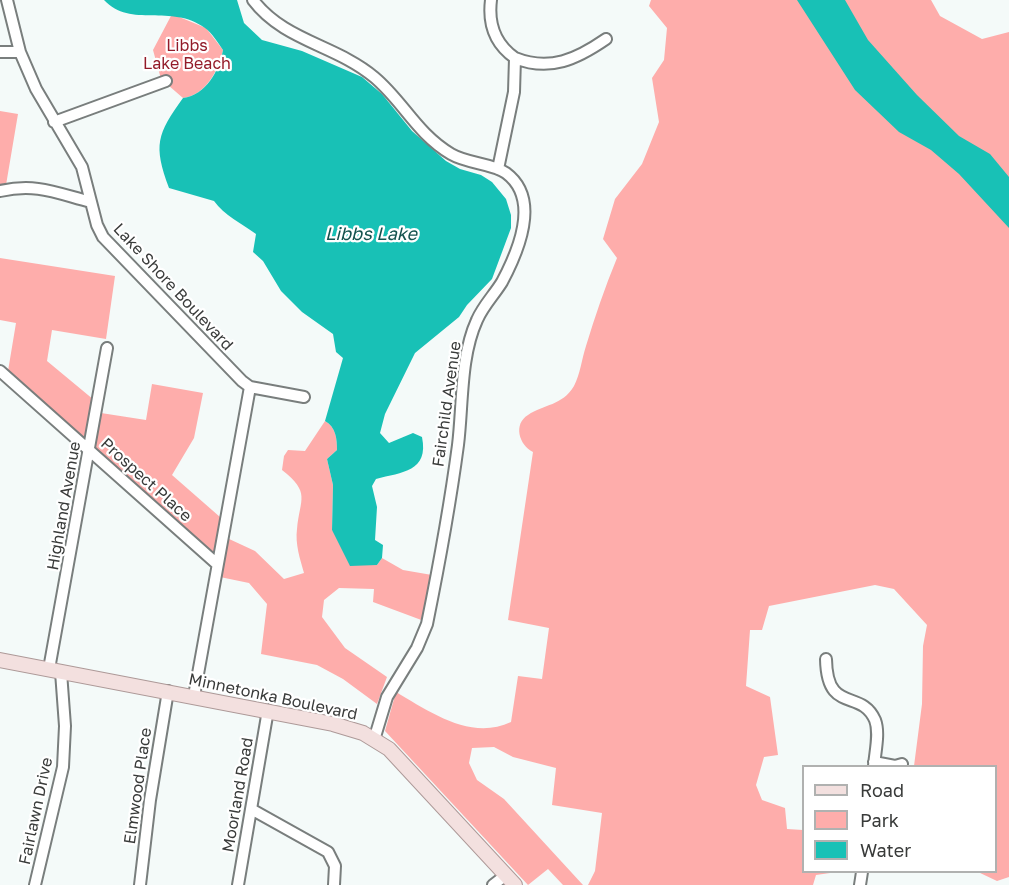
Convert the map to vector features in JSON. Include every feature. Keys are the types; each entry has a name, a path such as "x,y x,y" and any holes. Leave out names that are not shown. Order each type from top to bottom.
{"main road":[{"name":"Minnetonka Boulevard","path":"0,660 268,710 351,728 374,740 398,758 510,880"}],"street":[{"name":"Lake Shore Boulevard","path":"7,0 20,52 54,122 82,167 103,237 250,387"},
{"path":"253,0 281,28 358,65 376,78 407,116 441,148 466,161 498,168 514,92 515,58"},
{"path":"491,0 489,14 496,38 515,58 537,64 562,63 587,53 606,39"},
{"path":"0,52 20,52"},
{"path":"54,122 166,81"},
{"name":"Fairchild Avenue","path":"374,740 387,697 417,648 428,624 457,448 465,364 477,320 501,282 522,228 524,213 519,189 513,180 498,168"},
{"path":"0,191 23,186 33,187 91,202"},
{"name":"Highland Avenue","path":"55,670 107,348"},
{"name":"Prospect Place","path":"0,371 217,564"},
{"path":"194,696 250,387 304,397"},
{"path":"826,659 826,678 836,694 861,705 874,719 877,728 874,764"},
{"name":"Fairlawn Drive","path":"35,885 63,767 65,726 55,670"},
{"name":"Elmwood Place","path":"140,885 150,800 168,691"},
{"name":"Moorland Road","path":"238,885 268,710"},
{"path":"251,809 328,852 335,866 334,885"},
{"path":"493,885 510,880"}],"green space":[{"path":"651,0 931,0 940,16 982,39 1009,32 1009,877 997,881 980,873 997,873 997,765 914,765 922,704 923,646 927,625 894,589 875,585 769,606 762,630 750,630 746,686 770,697 778,755 764,757 756,785 762,800 785,808 787,829 802,830 802,873 830,873 816,875 813,885 588,885 595,871 602,813 552,805 556,768 513,757 494,747 472,748 469,763 477,780 504,799 583,885 563,885 548,869 528,885 385,731 396,692 451,722 481,728 496,727 511,722 518,676 542,679 549,628 508,620 533,452 524,445 519,429 523,419 534,411 564,397 576,382 617,258 603,239 615,199 642,164 659,122 652,78 664,60 667,28 649,6"},
{"name":"Libbs Lake Beach","path":"172,14 206,28 223,50 210,81 198,92 183,98 161,79 153,50"},
{"path":"0,111 18,114 6,185 0,186"},
{"path":"0,258 115,276 106,339 52,330 47,361 94,400 88,435 83,437 8,371 16,323 0,320"},
{"path":"152,384 203,393 194,438 172,475 220,517 214,553 211,553 97,451 95,445 101,413 146,420"},
{"path":"325,421 334,430 337,442 337,450 327,459 333,485 332,530 377,565 382,558 403,570 432,575 424,621 373,602 374,589 339,588 324,600 322,617 345,648 387,677 377,704 343,679 317,665 261,654 267,604 249,583 220,577 227,538 255,551 284,579 304,573 297,540 302,497 297,485 282,470 284,456 288,450 305,451"}],"water":[{"name":"Libbs Lake","path":"104,0 237,0 244,23 262,40 302,51 362,77 382,94 412,131 446,161 460,169 481,175 492,182 506,199 511,215 511,228 492,279 467,305 459,317 415,353 385,414 380,433 389,443 413,433 422,437 423,449 417,464 404,472 376,479 372,486 377,507 375,540 383,545 382,558 377,565 350,566 332,530 333,485 327,459 337,450 337,442 334,430 325,421 343,358 336,352 333,334 302,312 281,291 263,261 253,252 256,234 228,215 214,201 169,188 164,173 160,150 163,131 183,98 198,92 210,81 215,74 223,50 208,30 192,21 179,17 126,13 115,9"},
{"path":"797,0 845,0 868,40 917,95 959,136 990,154 1009,177 1009,228 959,174 931,150 899,132 855,90"}]}
